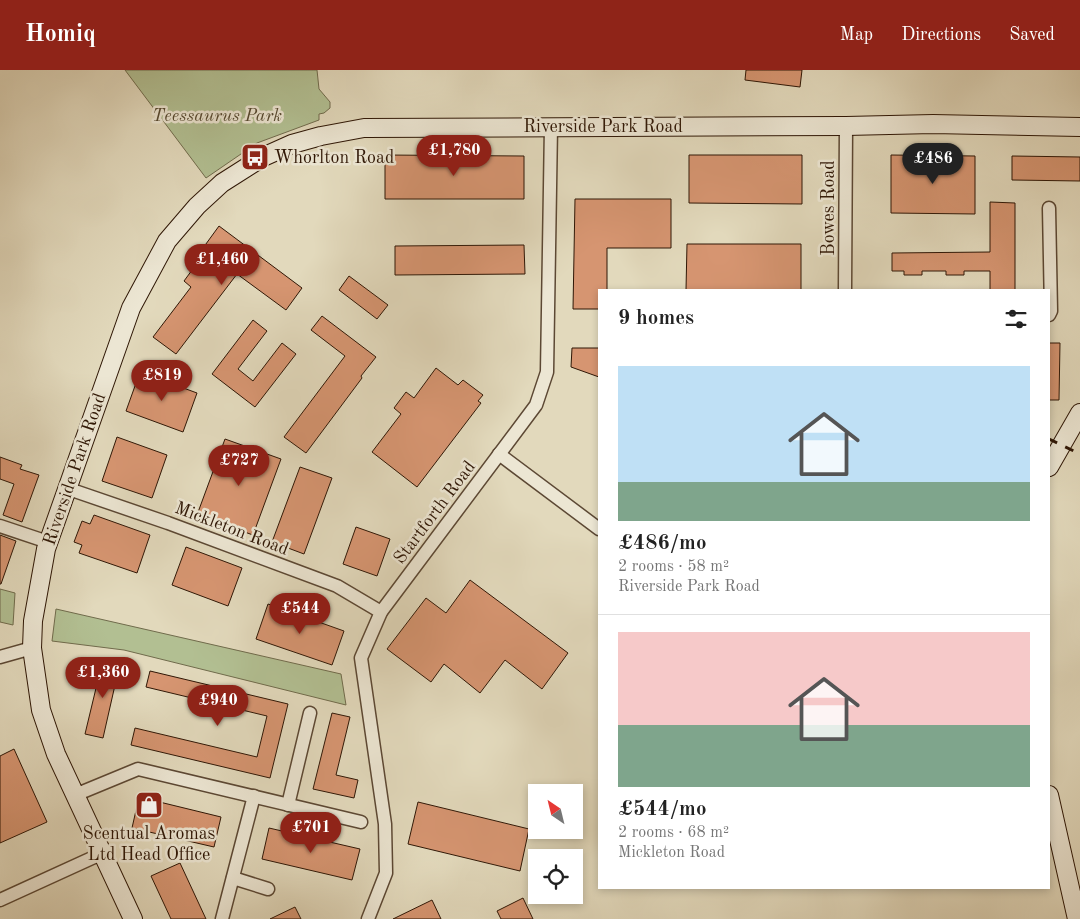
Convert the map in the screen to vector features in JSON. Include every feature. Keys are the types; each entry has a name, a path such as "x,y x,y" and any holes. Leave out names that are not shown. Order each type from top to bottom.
{"street":[{"name":"Riverside Park Road","path":"133,919 56,754 40,710 32,648 33,621 48,542 131,308 167,241 197,206 222,183 264,157 292,144 364,128 933,124 1080,127"},
{"name":"Startforth Road","path":"368,919 386,873 385,824 361,658 381,612 536,405 547,372 551,126"},
{"name":"Bowes Road","path":"845,289 846,126"},
{"path":"1049,208 1050,313"},
{"path":"1050,465 1080,413"},
{"path":"499,454 598,528"},
{"name":"Mickleton Road","path":"66,488 168,523 337,586 381,612"},
{"path":"0,526 48,542"},
{"path":"0,657 32,648"},
{"path":"288,804 310,713"},
{"path":"75,795 138,769 360,822"},
{"path":"222,918 254,796"},
{"path":"1050,799 1077,919"},
{"path":"0,900 103,853"},
{"path":"233,878 268,889"}],"green space":[{"name":"Teessaurus Park","path":"125,70 317,70 319,89 330,102 330,108 324,113 319,114 319,120 257,143 206,178"},
{"path":"0,589 15,593 13,625 0,622"},
{"path":"56,609 341,674 346,705 124,650 52,641"}],"building":[{"path":"746,70 802,70 800,87 745,80"},
{"path":"385,155 524,156 524,199 385,199"},
{"path":"689,155 802,155 802,204 689,203"},
{"path":"891,155 975,156 975,214 891,213"},
{"path":"1012,156 1080,157 1080,181 1012,180"},
{"path":"575,199 671,199 671,248 607,248 607,289 598,289 598,309 573,309"},
{"path":"990,202 1015,203 1015,289 990,289 990,271 964,271 964,275 946,275 946,271 922,271 922,275 904,275 904,271 892,271 892,253 990,252"},
{"path":"219,226 302,288 286,310 237,274 176,354 153,337 191,287 184,281 206,251 203,248"},
{"path":"687,244 801,244 801,289 686,289"},
{"path":"524,245 525,274 395,275 395,246"},
{"path":"349,276 388,305 377,319 339,290"},
{"path":"322,316 376,357 306,453 284,437 345,356 311,330"},
{"path":"253,320 267,331 238,369 253,381 282,343 296,354 255,407 212,374"},
{"path":"1050,343 1060,343 1059,400 1050,400"},
{"path":"572,348 598,348 598,377 571,367"},
{"path":"436,368 458,385 463,380 483,395 478,401 481,403 417,487 372,452 401,414 394,408 406,392 414,398"},
{"path":"140,372 197,393 183,432 126,411"},
{"path":"117,437 167,455 152,498 102,481"},
{"path":"225,439 281,459 253,535 197,515"},
{"path":"0,457 22,465 20,469 39,475 22,522 3,515 14,484 0,479"},
{"path":"300,467 332,478 304,554 272,542"},
{"path":"94,515 150,535 137,573 79,553 82,545 74,542 82,521 90,524"},
{"path":"356,527 390,539 377,576 343,564"},
{"path":"0,535 16,541 1,584 0,584"},
{"path":"186,547 242,568 228,606 172,585"},
{"path":"470,580 568,653 542,689 505,660 480,693 444,664 431,682 387,649 426,598 446,613"},
{"path":"268,604 344,631 332,665 256,639"},
{"path":"103,659 120,663 103,738 85,734"},
{"path":"150,671 288,704 270,778 131,745 135,728 257,757 267,716 146,687"},
{"path":"332,713 350,717 336,775 358,780 354,798 313,789"},
{"path":"14,749 47,822 0,843 0,756"},
{"path":"139,797 221,817 214,847 132,828"},
{"path":"418,802 528,829 520,871 408,844"},
{"path":"269,828 360,849 352,880 262,859"},
{"path":"180,863 206,919 171,919 151,876"},
{"path":"523,898 533,919 501,919 497,911"},
{"path":"432,900 441,919 393,919"},
{"path":"295,907 301,919 270,919"}],"railway":[{"path":"1050,439 1080,454"}],"place":[{"name":"Whorlton Road","path":"255,157"},
{"name":"Scentual Aromas Ltd Head Office","path":"149,805"}]}
